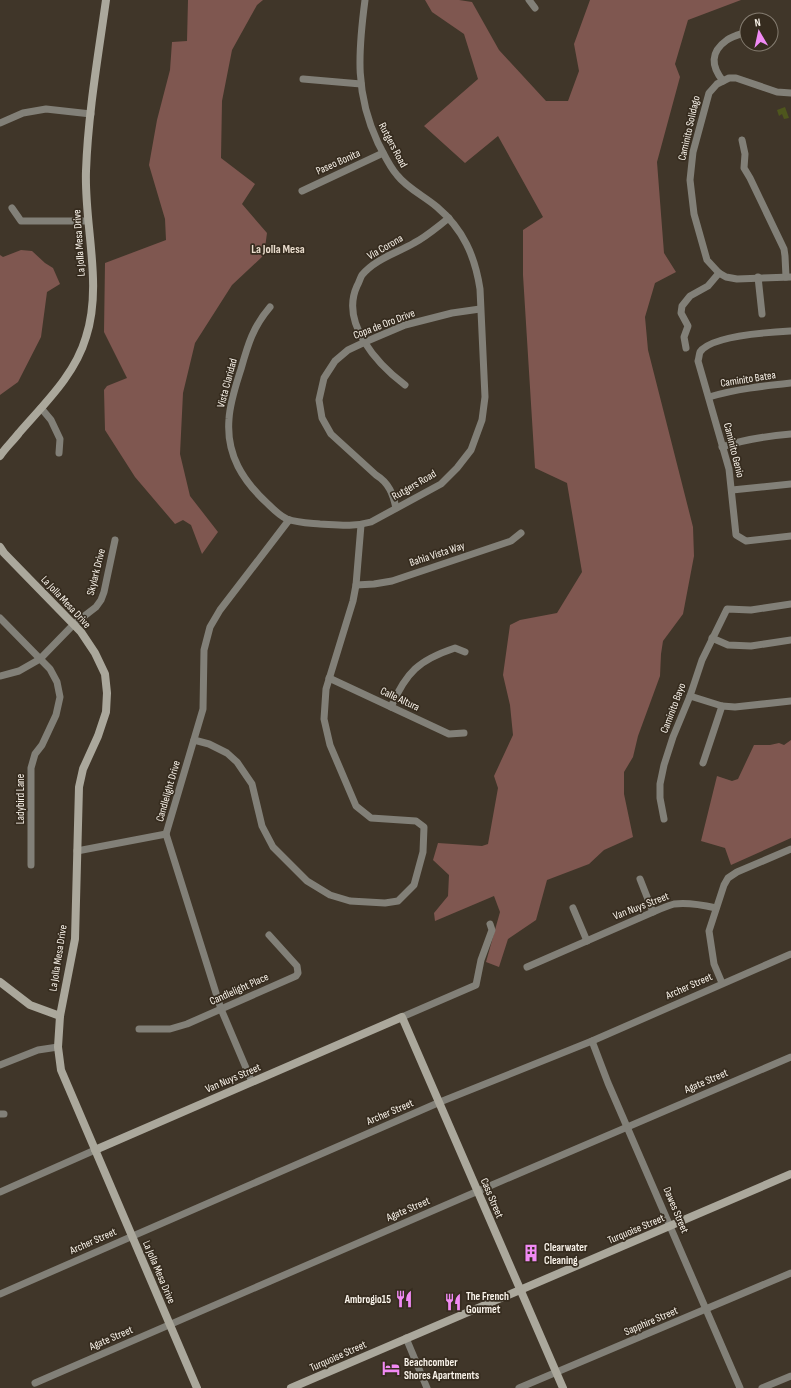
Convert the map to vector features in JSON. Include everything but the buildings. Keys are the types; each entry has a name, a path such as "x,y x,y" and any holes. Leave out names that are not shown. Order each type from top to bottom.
{"street":[{"name":"La Jolla Mesa Drive","path":"0,456 59,387 69,372 80,354 92,312 93,280 87,221 86,172 91,114 106,0"},
{"name":"Rutgers Road","path":"360,525 371,522 441,484 457,468 470,450 482,420 485,397 480,289 472,254 463,236 449,218 397,176 383,153 370,126 359,72 359,39 365,0"},
{"path":"529,0 535,8"},
{"path":"739,35 727,40 717,49 714,56 714,65 717,74 723,81 736,78 777,92 791,93"},
{"path":"303,79 361,84"},
{"name":"Caminito Solidago","path":"719,273 707,260 694,214 690,180 692,152 709,93 717,84 723,81"},
{"path":"0,122 23,113 46,109 91,114"},
{"path":"686,348 684,337 688,326 681,313 682,306 690,296 708,286 719,273 726,277 737,279 788,277 784,249 744,168 745,154 742,140"},
{"name":"Paseo Bonita","path":"302,191 383,153"},
{"path":"12,208 21,221 87,221"},
{"name":"Via Corona","path":"405,385 392,375 371,353 356,326 352,310 353,295 362,275 376,263 416,243 449,218"},
{"path":"758,277 762,314"},
{"name":"Vista Claridad","path":"270,306 250,338 231,404 229,420 230,443 237,466 256,493 281,516 289,520 301,523 352,526 360,525"},
{"name":"Copa de Oro Drive","path":"396,508 389,486 332,434 322,418 319,400 324,378 335,361 348,350 365,342 405,325 452,313 480,309"},
{"name":"Caminito Genio","path":"791,331 732,337 701,350 698,361 729,469 736,535 746,541 791,536"},
{"name":"Caminito Batea","path":"709,397 732,390 791,383"},
{"path":"41,408 51,420 60,439 59,453"},
{"path":"722,447 742,440 791,434"},
{"path":"732,490 791,484"},
{"name":"Candlelight Drive","path":"252,1082 221,1009 166,834 203,708 204,650 210,627 220,610 289,520"},
{"path":"194,740 209,744 227,753 237,762 252,784 262,826 273,847 307,881 330,895 350,900 385,903 398,901 414,885 423,852 424,827 416,821 371,818 356,806 330,745 324,719 326,689 353,601 356,585 360,525"},
{"name":"Bahia Vista Way","path":"356,585 392,581 512,541 521,533"},
{"name":"Skylark Drive","path":"0,676 20,671 40,659 74,624 96,607 101,600 114,540"},
{"name":"La Jolla Mesa Drive","path":"0,547 4,553 82,632 95,653 105,674 107,693 106,712 98,736 83,769 79,787 75,939 60,1016 58,1047 61,1070 197,1388"},
{"name":"Caminito Bayo","path":"664,819 660,798 660,784 664,765 702,660 727,609 751,610 791,604"},
{"name":"Ladybird Lane","path":"0,618 50,669 57,682 60,698 56,716 42,745 35,754 31,768 31,865"},
{"path":"712,638 728,645 751,646 791,640"},
{"path":"391,707 399,688 413,670 432,657 455,648 465,652"},
{"name":"Calle Altura","path":"329,678 449,734 464,733"},
{"path":"690,696 722,706 735,708 791,701"},
{"path":"703,763 722,706"},
{"path":"77,850 166,834"},
{"path":"722,983 714,964 709,931 724,885 728,878 737,872 791,849"},
{"path":"640,879 653,912"},
{"name":"Van Nuys Street","path":"527,967 674,904 716,908"},
{"path":"573,908 587,941"},
{"name":"Van Nuys Street","path":"0,1192 476,985 481,960 492,930 490,924"},
{"name":"Candlelight Place","path":"139,1029 170,1029 186,1024 296,976 298,973 297,966 270,935"},
{"name":"Archer Street","path":"0,1294 440,1102 592,1041 791,954"},
{"path":"0,982 30,1005 60,1016"},
{"name":"Cass Street","path":"402,1017 563,1388"},
{"name":"Dawes Street","path":"592,1041 627,1127 740,1388"},
{"path":"0,1065 38,1050 58,1047"},
{"name":"Agate Street","path":"35,1383 791,1057"},
{"name":"Turquoise Street","path":"291,1388 791,1174"},
{"name":"Sapphire Street","path":"519,1388 791,1273"},
{"path":"406,1338 427,1388"},
{"path":"762,1388 791,1376"}],"shaded area":[{"path":"188,0 263,0 257,5 232,50 222,101 221,158 255,184 242,204 267,233 264,255 232,285 195,343 183,393 180,454 190,496 218,532 202,554 191,525 183,520 175,524 135,477 105,430 104,390 107,386 127,378 104,332 105,263 166,240 165,219 149,165 157,120 170,70 172,42 187,41"},
{"path":"425,0 459,0 472,2 499,50 546,101 568,101 579,71 574,44 590,0 741,0 688,20 675,64 680,77 657,162 664,253 676,272 655,283 645,317 648,350 693,527 694,556 683,614 663,641 660,676 638,736 633,757 624,772 624,794 633,837 604,850 589,864 547,880 536,920 508,939 499,967 486,962 500,912 494,896 435,921 434,913 448,896 449,875 433,860 438,843 482,846 488,844 498,788 494,776 513,735 510,705 503,675 510,625 520,620 557,613 582,572 567,483 535,468 523,275 523,230 543,217 498,136 465,163 424,126 478,79 464,34 432,12"},
{"path":"785,107 789,118 784,119 782,114 779,116 777,110"},
{"path":"21,250 32,251 53,268 60,284 47,292 41,337 18,382 0,395 0,255 3,257"},
{"path":"791,740 791,838 731,865 725,848 701,841 717,776 732,781 738,779 754,745 770,745 779,743 784,745"}],"place":[{"name":"Clearwater Cleaning","path":"531,1253"},
{"name":"Ambrogio15","path":"404,1299"},
{"name":"The French Gourmet","path":"453,1302"},
{"name":"Beachcomber Shores Apartments","path":"391,1368"}],"district":[{"name":"La Jolla Mesa","path":"278,249"}]}
